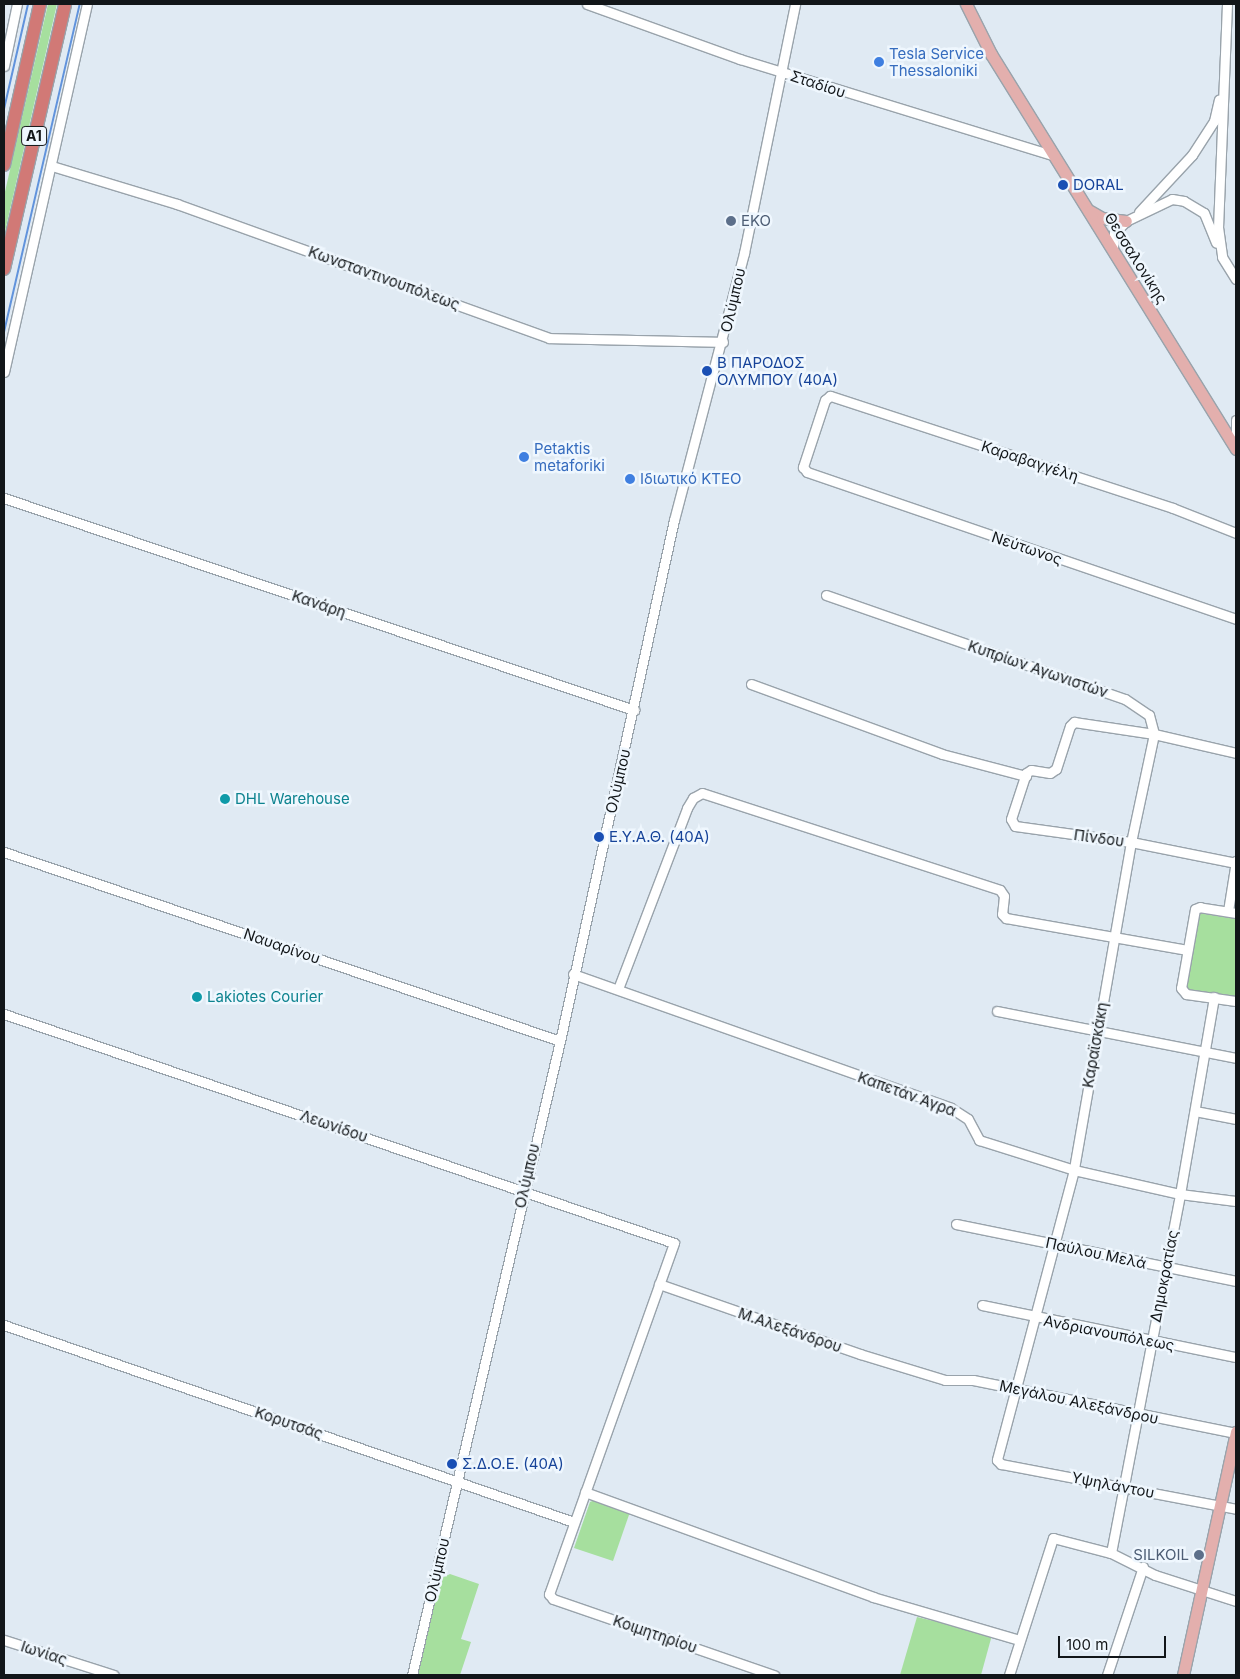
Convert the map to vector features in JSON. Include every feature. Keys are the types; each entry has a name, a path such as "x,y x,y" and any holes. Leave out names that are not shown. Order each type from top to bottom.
{"highway":[{"name":"Α1","path":"4,165 40,4"},
{"name":"Α1","path":"4,269 65,4"}],"main road":[{"name":"Θεσσαλονίκης","path":"966,4 991,54 1236,449"},
{"path":"1089,211 1102,218 1126,221"},
{"path":"1183,1675 1222,1506 1236,1432"}],"street":[{"path":"4,66 17,4"},
{"path":"4,372 52,166 87,4"},
{"name":"Σταδίου","path":"587,4 778,71 1053,155"},
{"name":"Ολύμπου","path":"412,1675 458,1481 523,1190 560,1041 572,974 634,710 688,459 723,342 778,71 795,4"},
{"path":"1222,257 1218,227 1227,45 1227,4"},
{"path":"1113,248 1114,233 1139,212 1176,175 1214,121 1227,45"},
{"name":"Κωνσταντινουπόλεως","path":"52,166 177,204 549,338 723,342"},
{"path":"1139,212 1172,199 1193,205 1210,225 1222,257 1236,279"},
{"name":"Καραβαγγέλη","path":"818,476 803,467 825,400 832,396 1173,508 1236,533"},
{"path":"1219,422 1236,416"},
{"path":"1236,420 1236,439"},
{"name":"Νεύτωνος","path":"818,476 1236,618"},
{"name":"Κανάρη","path":"4,498 634,710"},
{"name":"Κυπρίων Αγωνιστών","path":"826,595 1125,699 1149,716 1154,734"},
{"path":"751,684 942,754 1026,776 1031,770 1045,774 1053,772 1074,722 1154,734 1236,753"},
{"name":"Καραϊσκάκη","path":"997,1455 1032,1318 1074,1170 1113,939 1154,734"},
{"name":"Πίνδου","path":"1026,776 1010,819 1013,826 1131,842 1236,863"},
{"path":"618,989 687,808 693,798 702,793 1000,890 1004,894 1003,916 1019,921 1113,939 1187,950"},
{"name":"Ναυαρίνου","path":"4,852 560,1041"},
{"path":"1236,863 1232,912 1196,908 1187,950 1182,992 1236,1001"},
{"name":"Καπετάν Άγρα","path":"572,974 951,1108 968,1119 979,1140 1074,1170 1180,1194 1236,1201"},
{"name":"Δημοκρατίας","path":"1111,1553 1180,1194 1214,998"},
{"path":"997,1011 1236,1058"},
{"name":"Λεωνίδου","path":"4,1014 665,1238 674,1243 658,1284"},
{"path":"1195,1111 1236,1119"},
{"name":"Παύλου Μελά","path":"956,1224 1236,1281"},
{"path":"574,1522 658,1284"},
{"name":"Μ.Αλεξάνδρου","path":"658,1284 923,1373"},
{"name":"Ανδριανουπόλεως","path":"982,1305 1032,1318 1236,1357"},
{"name":"Κορυτσάς","path":"4,1325 574,1522"},
{"name":"Μεγάλου Αλεξάνδρου","path":"923,1373 1137,1415 1236,1432"},
{"name":"Υψηλάντου","path":"997,1455 1001,1464 1236,1509"},
{"path":"585,1492 872,1597 1019,1640"},
{"name":"Κοιμητηρίου","path":"574,1522 549,1594 553,1599 774,1675"},
{"path":"1008,1675 1053,1538 1111,1553 1143,1568 1203,1591 1236,1601"},
{"path":"1107,1675 1143,1568"},
{"name":"Ιωνίας","path":"4,1640 114,1675"}],"green space":[{"path":"48,4 57,4 4,236 4,196"},
{"path":"1198,913 1236,919 1236,997 1186,989"},
{"path":"597,1499 630,1512 613,1561 574,1548 590,1502"},
{"path":"450,1574 479,1584 461,1639 471,1642 460,1675 418,1675 440,1579"},
{"path":"917,1617 992,1635 981,1675 900,1675"}],"waterway":[{"path":"4,109 28,4"},
{"path":"4,332 80,4"}],"place":[{"name":"Tesla Service Thessaloniki","path":"879,62"},
{"name":"DORAL","path":"1063,185"},
{"name":"EKO","path":"731,221"},
{"name":"Β ΠΑΡΟΔΟΣ ΟΛΥΜΠΟΥ (40Α)","path":"707,371"},
{"name":"Petaktis metaforiki","path":"524,457"},
{"name":"Ιδιωτικό ΚΤΕΟ","path":"630,479"},
{"name":"DHL Warehouse","path":"225,799"},
{"name":"Ε.Υ.Α.Θ. (40Α)","path":"599,837"},
{"name":"Lakiotes Courier","path":"197,997"},
{"name":"Σ.Δ.Ο.Ε. (40Α)","path":"452,1464"},
{"name":"SILKOIL","path":"1199,1555"}]}
